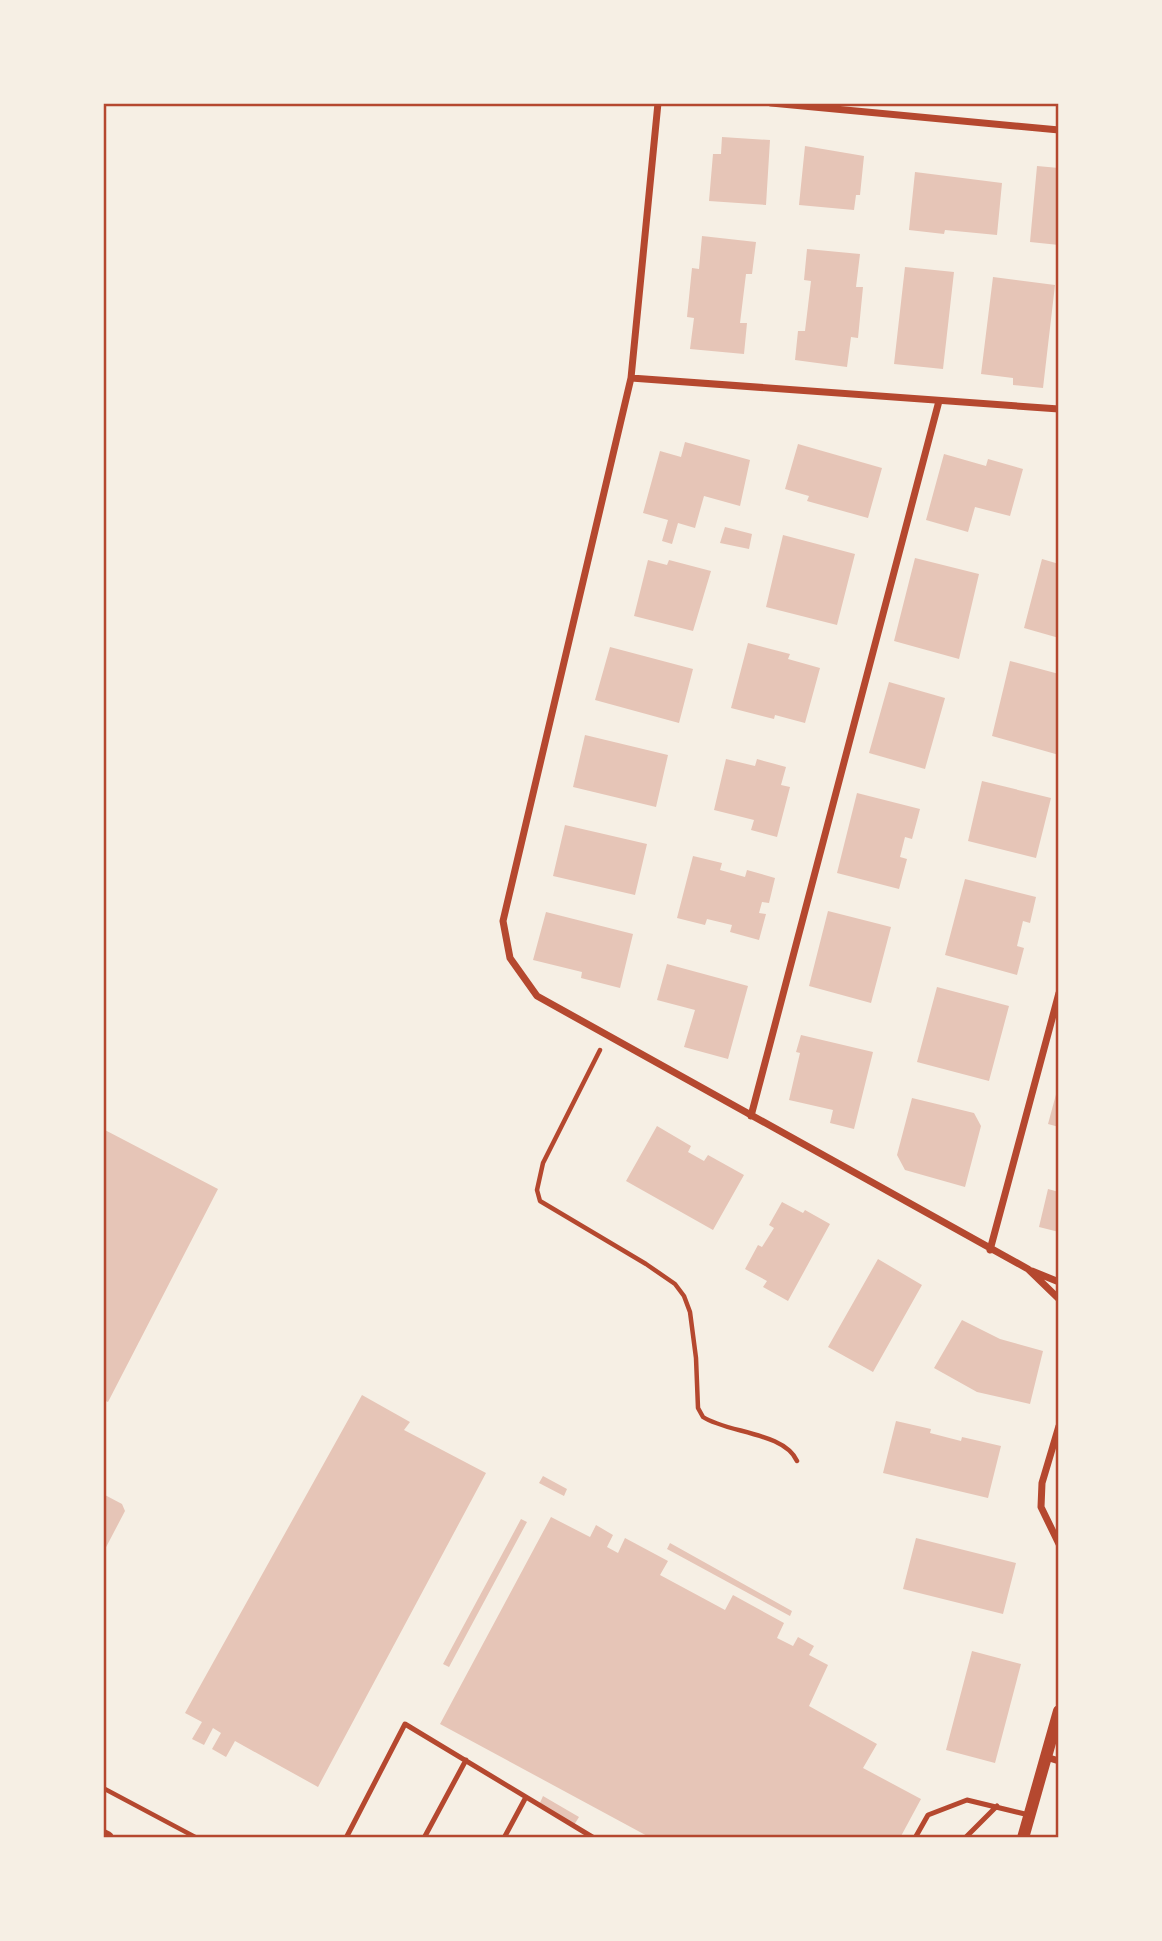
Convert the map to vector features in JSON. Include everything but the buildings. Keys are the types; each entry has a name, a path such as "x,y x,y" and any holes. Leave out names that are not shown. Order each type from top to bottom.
{"street":[{"path":"658,103 631,378 503,921 510,958 537,996 990,1250 1059,1282"},
{"path":"771,103 1059,130"},
{"path":"631,378 1059,409"},
{"path":"751,1115 939,401"},
{"path":"990,1250 1059,993"},
{"path":"1028,1269 1059,1299"},
{"path":"1059,1426 1042,1483 1041,1507 1059,1544"},
{"path":"1024,1838 1059,1711"},
{"path":"1045,1757 1059,1761"}],"lane":[{"path":"346,1838 405,1724 590,1837"},
{"path":"424,1838 466,1760"},
{"path":"504,1838 526,1797"},
{"path":"915,1838 928,1815 967,1800 1029,1815"},
{"path":"965,1838 997,1806"}],"path":[{"path":"607,1035 543,1163 537,1190 540,1201 675,1284 684,1296 690,1312 698,1408 702,1417 766,1438 786,1449 797,1461"},
{"path":"103,1788 197,1838"}]}
